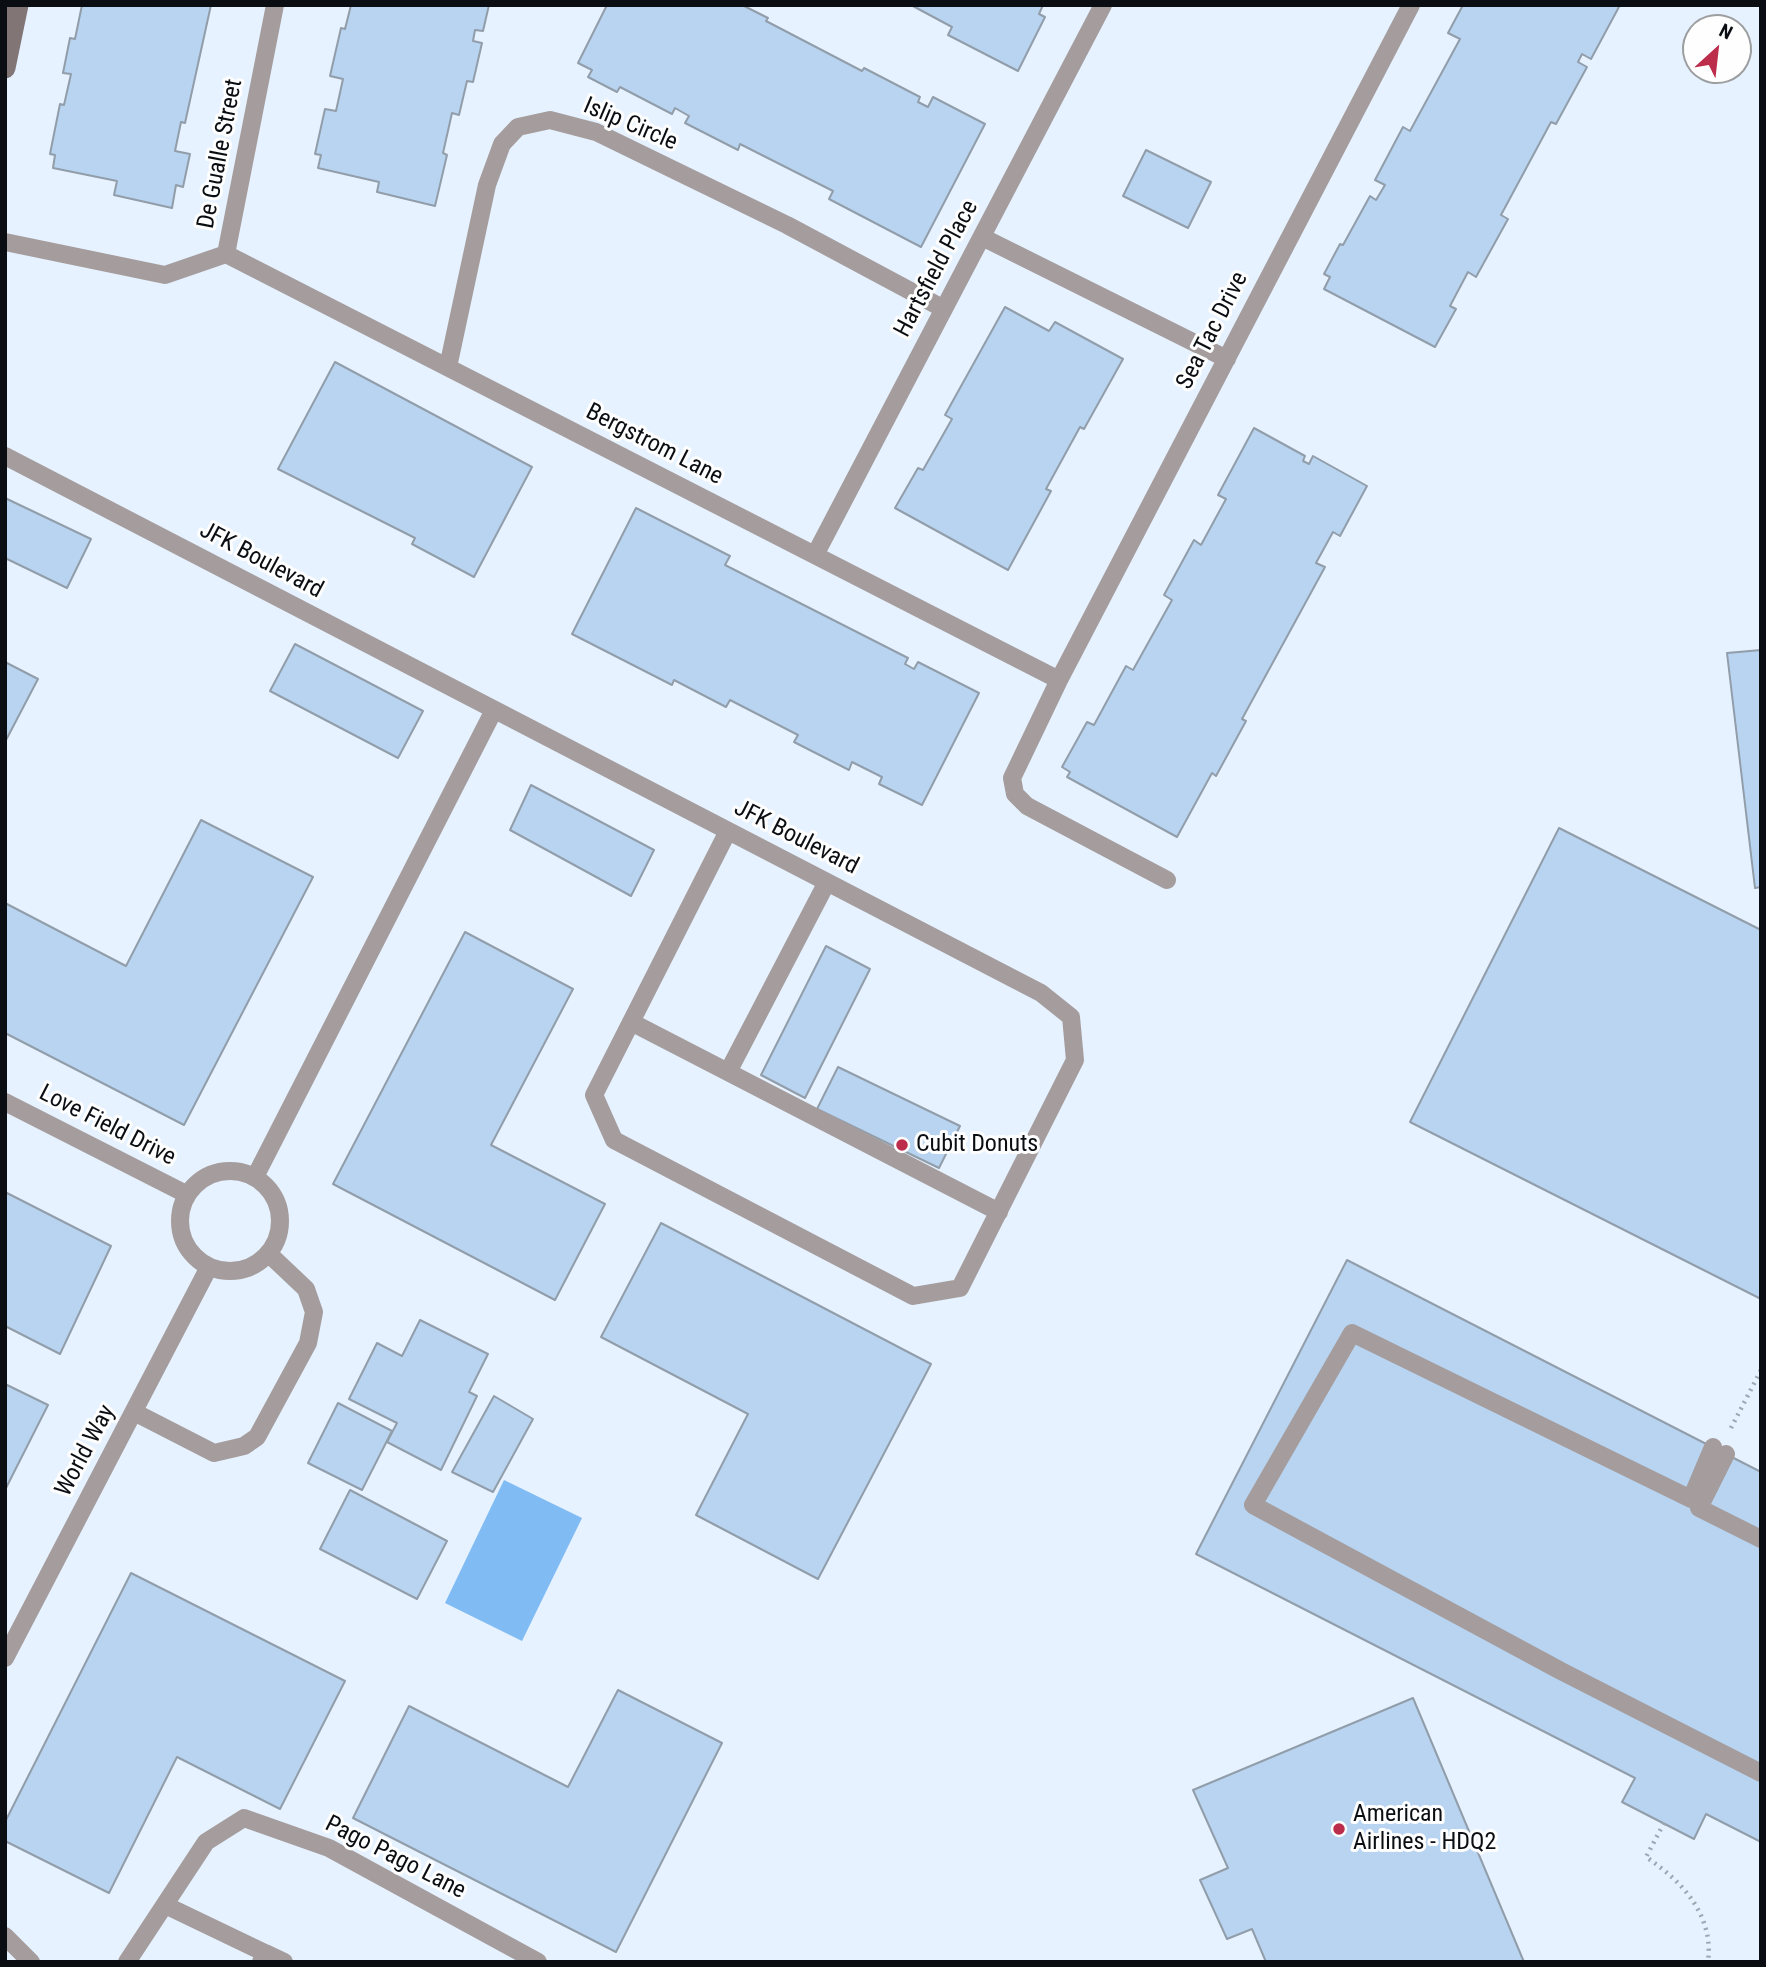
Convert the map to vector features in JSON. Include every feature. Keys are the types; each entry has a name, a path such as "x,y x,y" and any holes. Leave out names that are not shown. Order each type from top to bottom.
{"street":[{"path":"5,68 18,5"}],"lane":[{"name":"De Gualle Street","path":"5,242 165,275 226,254 275,5"},
{"name":"Hartsfield Place","path":"816,555 1103,5"},
{"name":"Sea Tac Drive","path":"1167,880 1027,806 1014,793 1012,778 1059,680 1227,359 1405,7"},
{"name":"Islip Circle","path":"448,367 487,185 502,144 518,127 550,120 596,132 787,225 944,309"},
{"path":"982,236 1227,359"},
{"name":"Bergstrom Lane","path":"226,254 1059,680"},
{"name":"JFK Boulevard","path":"5,456 1041,993 1071,1017 1075,1060 999,1212"},
{"path":"255,1177 494,710"},
{"path":"631,1022 999,1212 960,1289 914,1296 614,1140 594,1096 631,1022 728,831"},
{"path":"727,1072 827,882"},
{"name":"Love Field Drive","path":"5,1102 186,1194"},
{"path":"230,1170 255,1177 271,1192 280,1212 279,1234 269,1254 252,1268 231,1272 209,1268 187,1249 179,1221 186,1194 205,1177 230,1170"},
{"path":"134,1412 214,1453 244,1446 257,1437 308,1343 314,1312 306,1289 269,1254"},
{"name":"World Way","path":"5,1658 209,1268"},
{"path":"1721,1447 1692,1499 1352,1334 1253,1505 1561,1671 1761,1773"},
{"path":"1721,1447 1699,1508 1761,1539"},
{"name":"Pago Pago Lane","path":"127,1962 206,1842 244,1818 329,1848 538,1962"},
{"path":"165,1905 263,1957 284,1962"},
{"path":"5,1936 32,1962"}],"path":[{"path":"1721,1447 1761,1370"},
{"path":"1664,1823 1646,1857 1670,1872 1695,1903 1706,1933 1709,1951 1707,1962"}],"water":[{"path":"504,1480 582,1518 522,1641 445,1603"}],"building":[{"path":"82,5 211,5 185,123 181,122 175,151 190,154 183,187 176,185 172,208 114,195 117,181 53,168 55,155 50,154 60,104 64,105 71,74 63,73 70,38 75,39"},
{"path":"351,5 489,5 483,31 475,30 473,41 482,43 473,82 467,81 459,115 452,113 443,153 447,155 435,206 377,192 379,182 318,168 321,155 315,154 325,109 336,111 343,79 330,76 341,28 345,29"},
{"path":"607,5 742,5 768,18 766,21 862,71 864,68 920,97 918,102 928,107 933,97 985,124 921,247 829,199 833,191 740,144 738,150 685,123 689,116 675,108 672,114 620,87 617,92 588,77 592,70 578,63"},
{"path":"911,5 1043,5 1039,14 1045,17 1018,71 948,35 952,27"},
{"path":"1463,5 1620,5 1591,59 1582,54 1578,62 1587,67 1556,124 1551,122 1501,215 1508,219 1476,277 1468,272 1450,306 1456,309 1435,347 1324,289 1330,277 1324,274 1370,196 1376,200 1385,185 1375,180 1403,127 1410,131 1460,39 1448,33"},
{"path":"1146,150 1211,182 1188,228 1123,196"},
{"path":"1005,307 1049,331 1055,322 1123,359 1084,429 1080,427 1046,489 1051,491 1008,570 895,508 918,468 923,470 952,419 945,415"},
{"path":"335,362 532,467 474,577 412,544 415,538 278,469"},
{"path":"1254,428 1305,456 1303,461 1309,464 1313,456 1367,486 1340,536 1333,532 1316,563 1325,567 1242,719 1246,721 1216,776 1212,773 1177,837 1067,777 1070,772 1062,767 1087,722 1094,725 1126,666 1133,670 1172,600 1164,595 1194,540 1201,545 1226,499 1218,495"},
{"path":"5,498 91,539 67,588 5,558"},
{"path":"636,508 730,556 725,565 908,658 905,664 914,669 918,662 979,693 922,805 879,784 882,777 852,762 849,770 794,742 798,735 730,700 726,707 674,680 672,685 572,634"},
{"path":"295,644 423,711 398,758 270,691"},
{"path":"1761,650 1761,887 1755,888 1727,653"},
{"path":"5,662 38,679 5,742"},
{"path":"531,785 654,850 631,896 510,830"},
{"path":"201,820 313,877 184,1125 5,1033 5,903 126,966"},
{"path":"1559,828 1761,930 1761,1299 1410,1122"},
{"path":"465,932 573,989 491,1145 605,1204 555,1300 333,1184"},
{"path":"826,946 870,969 805,1098 761,1075"},
{"path":"838,1067 960,1126 939,1168 817,1109"},
{"path":"5,1192 111,1246 60,1354 5,1326"},
{"path":"661,1223 931,1364 818,1579 696,1515 748,1414 601,1337"},
{"path":"1347,1260 1761,1472 1761,1842 1706,1814 1694,1839 1622,1802 1635,1778 1196,1554"},
{"path":"420,1320 488,1354 469,1392 477,1396 441,1470 387,1442 397,1423 349,1399 377,1343 402,1356"},
{"path":"5,1384 48,1405 5,1490"},
{"path":"494,1396 533,1419 493,1492 452,1472"},
{"path":"338,1403 392,1431 362,1490 308,1463"},
{"path":"350,1490 447,1541 417,1599 320,1549"},
{"path":"131,1573 345,1681 280,1809 177,1757 109,1893 5,1841 5,1822"},
{"path":"618,1690 722,1743 616,1952 353,1818 409,1706 568,1787"},
{"name":"American Airlines - HDQ2","path":"1413,1698 1524,1962 1266,1962 1252,1929 1227,1939 1200,1880 1228,1868 1193,1790"}],"place":[{"name":"Cubit Donuts","path":"902,1145"},
{"name":"American Airlines - HDQ2","path":"1339,1829"}]}
